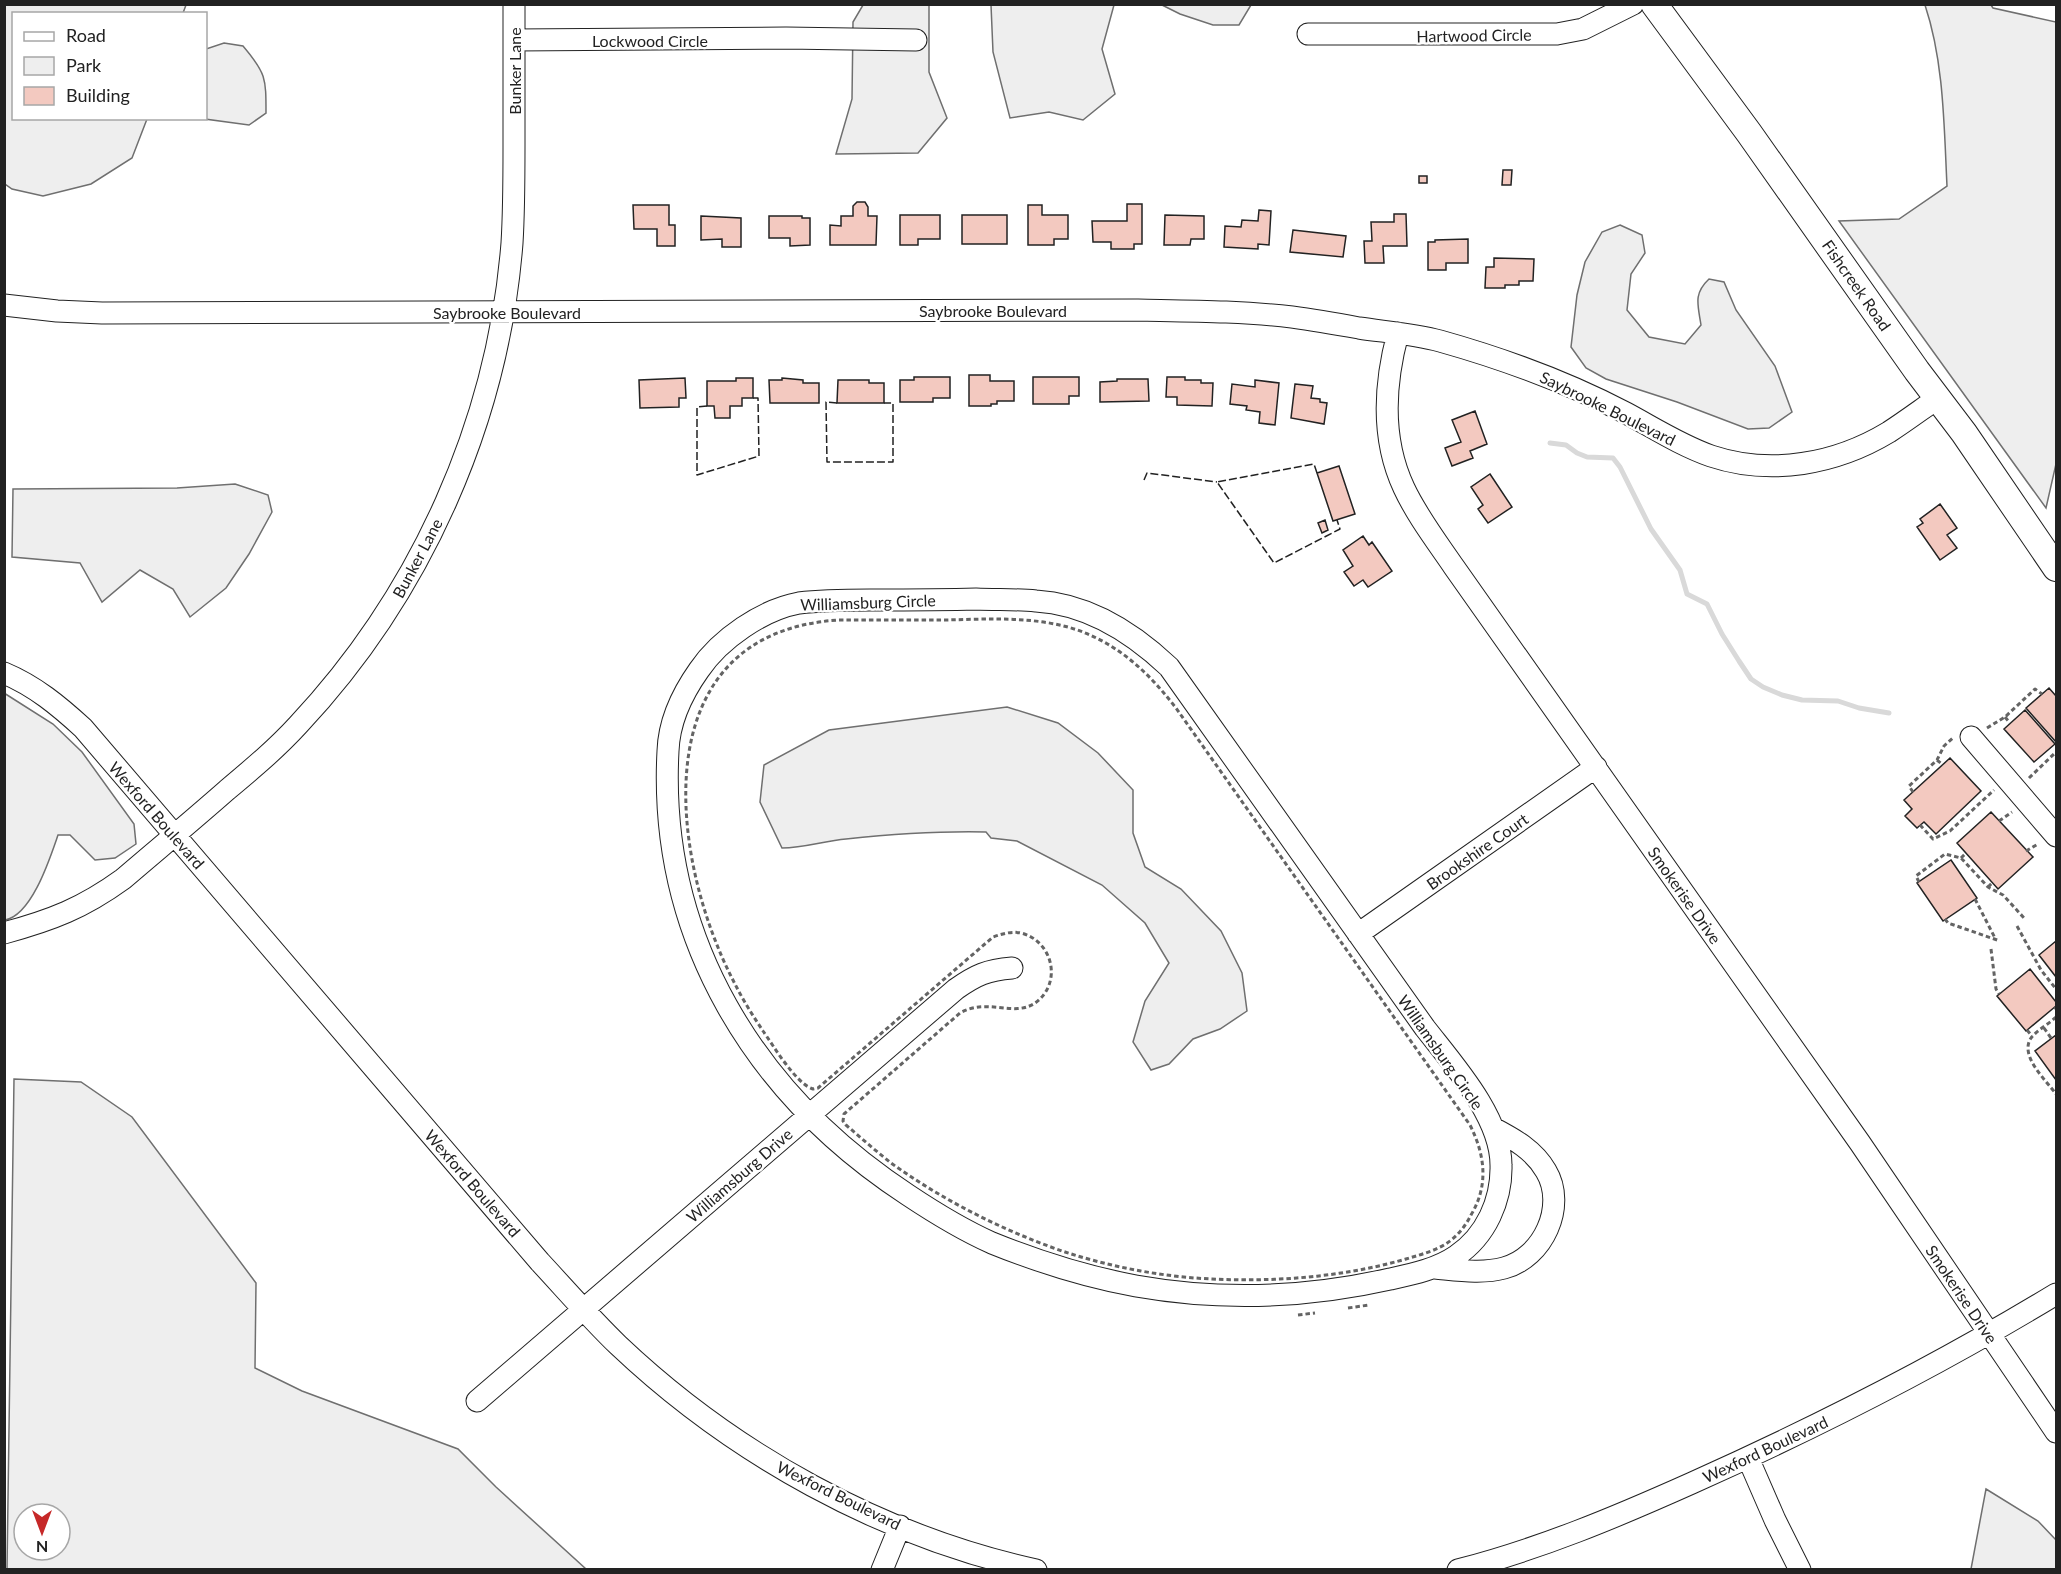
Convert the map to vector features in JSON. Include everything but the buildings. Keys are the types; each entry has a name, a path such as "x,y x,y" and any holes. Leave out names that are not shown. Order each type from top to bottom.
{"main road":[{"name":"Fishcreek Road","path":"1654,4 1964,433 2056,568"}],"street":[{"name":"Bunker Lane","path":"4,933 50,920 99,897 274,750 344,672 393,602 427,543 471,440 490,373 503,312 513,216 514,4"},
{"name":"Hartwood Circle","path":"1308,34 1557,34 1584,29 1634,4"},
{"name":"Lockwood Circle","path":"514,40 786,38 916,40"},
{"name":"Saybrooke Boulevard","path":"4,305 102,313 1212,311 1292,317 1436,340 1546,376 1626,413 1668,438 1711,456 1738,463 1773,466 1799,465 1840,455 1865,445 1889,432 1938,398"},
{"name":"Smokerise Drive","path":"1398,333 1388,384 1387,422 1395,464 1405,490 1454,567 1860,1143 2056,1432"},
{"name":"Williamsburg Circle","path":"859,600 1057,603 1080,610 1124,630 1148,647 1169,667 1358,934 1454,1066 1493,1128 1500,1149 1502,1167 1499,1190 1485,1226 1470,1244 1452,1259 1432,1268 1366,1285 1286,1296 1170,1291 1098,1278 1041,1262 989,1242 946,1220 887,1181 808,1116 747,1040 725,1006 696,941 684,907 670,833 667,758 670,730 688,685 705,660 732,634 756,620 796,604 859,600"},
{"name":"Wexford Boulevard","path":"4,673 33,687 56,703 83,728 507,1220 540,1262 617,1345 666,1387 737,1440 823,1491 900,1526 976,1554 1035,1569"},
{"path":"1964,736 2011,784 2056,836"},
{"name":"Brookshire Court","path":"1358,934 1596,767"},
{"name":"Williamsburg Drive","path":"477,1401 956,989 976,975 1012,968"},
{"path":"1432,1268 1477,1271 1504,1268 1523,1260 1538,1247 1551,1223 1553,1195 1548,1173 1537,1158 1519,1142 1493,1128"},
{"name":"Wexford Boulevard","path":"1458,1569 1543,1545 1596,1525 1748,1458 1866,1400 1989,1335 2056,1294"},
{"path":"1748,1458 1775,1520 1800,1569"},
{"path":"882,1569 900,1526"}],"path":[{"path":"839,620 1033,621 1088,634 1110,645 1147,673 1163,691 1470,1125 1479,1143 1483,1185 1479,1202 1466,1225 1445,1244 1431,1251 1382,1266 1278,1280 1211,1279 1161,1274 1107,1263 1066,1252 1021,1235 996,1225 951,1201 891,1162 846,1125 843,1117 850,1107 970,1007 1012,1010 1024,1008 1040,999 1048,989 1052,976 1051,962 1040,943 1019,933 1005,933 993,937 819,1088 813,1089 803,1083 787,1064 756,1019 735,984 709,923 693,860 687,810 690,739 698,713 709,690 726,668 756,644 773,634 799,626 839,620"},
{"path":"1913,792 1909,786 1938,760 1944,746 2005,717 2035,689 2042,694"},
{"path":"2005,717 2010,723"},
{"path":"1920,825 1933,839 1950,831 2011,784 2045,763 2056,752"},
{"path":"2040,757 2045,763"},
{"path":"1938,760 1942,765"},
{"path":"1946,825 1950,831"},
{"path":"1960,858 1966,853"},
{"path":"1919,882 1916,876 1945,854 1960,858 1988,887 2003,895 2025,919"},
{"path":"1988,887 1993,882"},
{"path":"1946,919 1948,923 1998,940 1975,899"},
{"path":"2017,926 2041,970 2056,989"},
{"path":"1991,949 1996,989 1999,994"},
{"path":"2056,1017 2032,1036 2027,1046 2029,1057 2056,1094"},
{"path":"2043,1028 2051,1038"},
{"path":"2027,1030 2032,1036"},
{"path":"1338,1310 1370,1305"},
{"path":"1293,1315 1316,1313"}],"green space":[{"path":"5,4 186,5 183,12 12,12 12,120 147,120 132,158 91,184 43,196 12,189 5,184"},
{"path":"863,5 929,5 929,72 947,118 918,153 836,154 852,99 853,22"},
{"path":"991,5 1114,5 1102,49 1115,94 1083,120 1049,112 1010,118 993,52"},
{"path":"1162,5 1251,5 1239,25 1213,25 1180,14"},
{"path":"1925,5 1991,5 1993,8 2056,22 2056,464 2046,508 1839,221 1899,219 1947,186 1940,71"},
{"path":"224,43 243,46 263,76 266,113 249,125 207,119 207,49"},
{"path":"1620,225 1642,235 1645,253 1631,274 1627,310 1649,337 1685,344 1701,325 1698,300 1704,284 1709,279 1724,282 1736,310 1775,366 1792,412 1769,428 1748,429 1677,402 1606,379 1586,368 1571,347 1577,295 1585,262 1602,232"},
{"path":"235,484 268,495 272,512 249,554 226,588 190,617 173,589 140,570 102,602 80,563 12,557 13,489 177,488"},
{"path":"4,693 53,724 82,752 134,824 136,844 115,858 95,860 70,835 58,835 45,871 32,897 15,916 5,920"},
{"path":"1007,707 1058,723 1098,753 1133,790 1133,833 1145,867 1181,889 1221,931 1242,973 1247,1011 1220,1029 1193,1039 1169,1064 1151,1070 1133,1042 1145,1001 1169,963 1145,923 1102,885 1017,841 991,838 986,832 933,832 881,836 782,848 760,802 764,765 829,730"},
{"path":"14,1079 81,1082 132,1117 256,1283 255,1368 302,1391 458,1449 586,1569 7,1569"},
{"path":"1986,1489 2038,1521 2056,1540 2056,1569 1971,1569"}],"waterway":[{"path":"1550,443 1566,445 1587,457 1613,458 1620,467 1651,529 1680,570 1687,594 1707,604 1722,634 1751,679 1782,695 1802,700 1838,701 1859,708 1889,713"}],"fence":[{"path":"707,406 697,407 697,475 759,456 758,398 753,398"},
{"path":"837,403 826,402 827,462 893,462 893,403 884,403"},
{"path":"1317,473 1314,464 1217,482 1274,563 1340,529 1337,520"},
{"path":"1144,480 1147,473 1217,482"}]}
